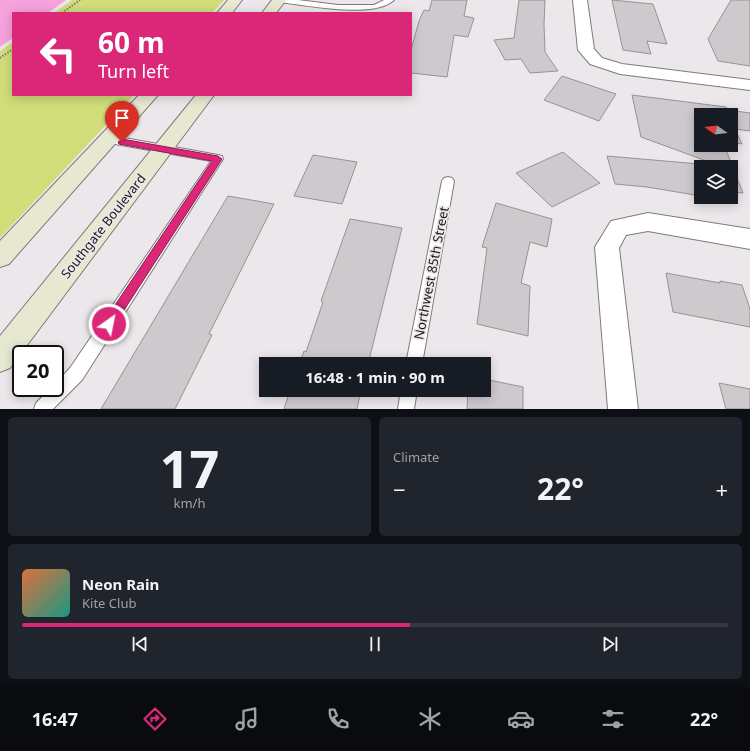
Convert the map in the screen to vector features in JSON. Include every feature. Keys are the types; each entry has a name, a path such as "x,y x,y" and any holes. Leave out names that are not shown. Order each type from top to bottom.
{"main road":[{"path":"225,12 235,0"},
{"path":"270,12 279,0"},
{"path":"0,257 148,96"},
{"name":"Southgate Boulevard","path":"0,358 204,96"}],"street":[{"path":"580,0 586,50 596,61 620,69 750,85"},
{"path":"623,409 608,247 620,227 648,222 750,239"}],"lane":[{"path":"279,0 375,10 390,0"},
{"path":"42,409 76,374 218,159 108,139"},
{"name":"Northwest 85th Street","path":"415,357 448,181"},
{"path":"406,409 408,397"}],"path":[{"path":"63,12 80,0"},
{"path":"0,58 12,50"}],"green space":[{"path":"72,0 224,0 213,12 55,12"},
{"path":"12,43 12,96 133,96 0,238 0,51"}],"shaded area":[{"path":"0,0 66,0 49,12 12,12 12,39 0,47"}],"building":[{"path":"432,0 467,0 464,16 474,18 468,37 454,35 447,77 412,73 412,46 419,21 424,10 429,11"},
{"path":"519,0 545,0 545,52 558,71 530,73 521,59 505,60 494,40 514,38"},
{"path":"612,0 653,4 667,44 647,41 651,54 623,50"},
{"path":"731,0 750,0 750,66 718,61 708,39"},
{"path":"562,76 616,94 599,121 544,100"},
{"path":"632,95 726,107 727,108 694,108 694,152 727,152 730,160 704,160 641,137"},
{"path":"738,111 750,113 750,131 738,129"},
{"path":"738,135 742,144 738,143"},
{"path":"563,152 600,183 552,207 516,173"},
{"path":"313,155 357,162 342,204 294,196"},
{"path":"607,156 694,164 694,195 647,187 615,184"},
{"path":"738,180 743,193 738,193"},
{"path":"228,196 274,204 209,334 212,335 175,409 101,409"},
{"path":"496,203 552,219 547,247 530,242 521,283 530,286 528,336 477,324 487,248 482,247"},
{"path":"350,219 402,228 370,357 302,357 304,351 306,352 323,302 321,301"},
{"path":"666,273 720,283 720,281 742,285 750,309 750,327 673,312"},
{"path":"491,380 523,387 523,409 467,409 468,397 491,397"},
{"path":"719,383 750,389 750,409 726,409"},
{"path":"288,397 360,397 357,409 284,409"}],"route":[{"path":"109,324 218,159 122,142"}]}
